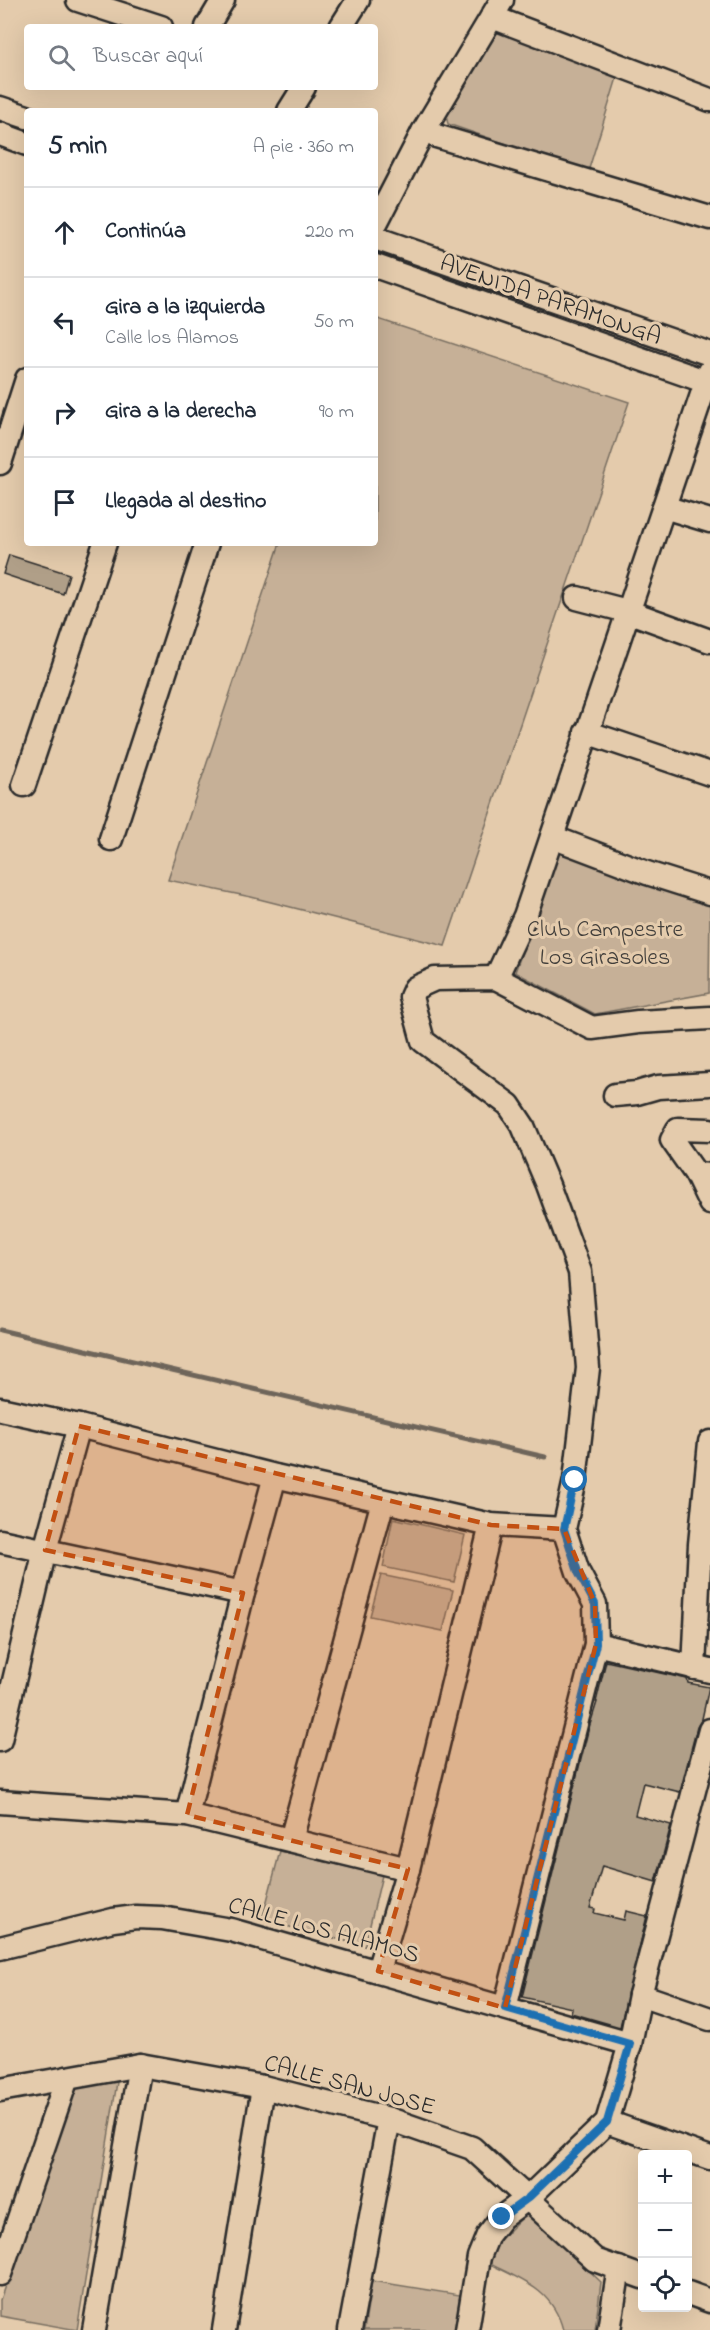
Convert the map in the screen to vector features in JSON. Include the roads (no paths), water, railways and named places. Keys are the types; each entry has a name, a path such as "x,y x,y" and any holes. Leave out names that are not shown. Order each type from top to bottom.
{"street":[{"path":"78,0 152,24"},
{"path":"209,24 223,0"},
{"path":"344,24 358,0"},
{"path":"378,219 423,132 497,9 710,100"},
{"path":"290,108 302,90"},
{"path":"0,108 24,116"},
{"path":"423,132 710,218"},
{"path":"0,134 24,143"},
{"name":"AVENIDA PARAMONGA","path":"378,239 710,354"},
{"name":"AVENIDA PARAMONGA","path":"378,267 709,378"},
{"path":"496,978 525,916 627,611 709,378"},
{"path":"0,463 24,389"},
{"path":"664,507 710,521"},
{"path":"24,785 104,546"},
{"path":"111,839 201,546"},
{"path":"577,598 627,611 710,641"},
{"path":"586,732 710,774"},
{"path":"552,837 710,894"},
{"path":"505,2008 596,1644 595,1604 578,1572 564,1529 575,1480 588,1368 580,1272 548,1185 523,1126 509,1105 423,1041 411,997 415,988 435,980 496,978 592,1028 638,1022 710,1018"},
{"path":"615,1095 658,1088 710,1084"},
{"path":"710,1130 678,1129 672,1140 703,1175 710,1203"},
{"path":"0,1408 275,1476 490,1525 564,1529"},
{"path":"0,1740 45,1550 79,1426"},
{"path":"596,1644 702,1670 710,1442"},
{"path":"187,1815 275,1476"},
{"path":"291,1840 383,1501"},
{"path":"378,1971 408,1869 490,1525"},
{"path":"0,1540 243,1593"},
{"path":"467,2330 479,2257 488,2235 502,2217 528,2198 607,2122 630,2044 640,1995 710,1730"},
{"path":"0,1802 187,1815 408,1869"},
{"name":"CALLE LOS ALAMOS","path":"0,1948 113,1920 145,1917 231,1930 630,2044"},
{"path":"640,1995 710,2019"},
{"path":"94,2330 140,2065"},
{"name":"CALLE SAN JOSE","path":"0,2090 140,2065 263,2087 389,2119 472,2148 595,2260 638,2275"},
{"path":"0,2274 67,2078"},
{"path":"224,2330 263,2087"},
{"path":"350,2330 389,2119"},
{"path":"607,2122 710,2158"},
{"path":"609,2330 619,2268"},
{"path":"692,2295 710,2301"}],"waterway":[{"path":"0,1330 545,1457"}],"park label":[{"name":"Club Campestre Los Girasoles","path":"605,942"}]}
